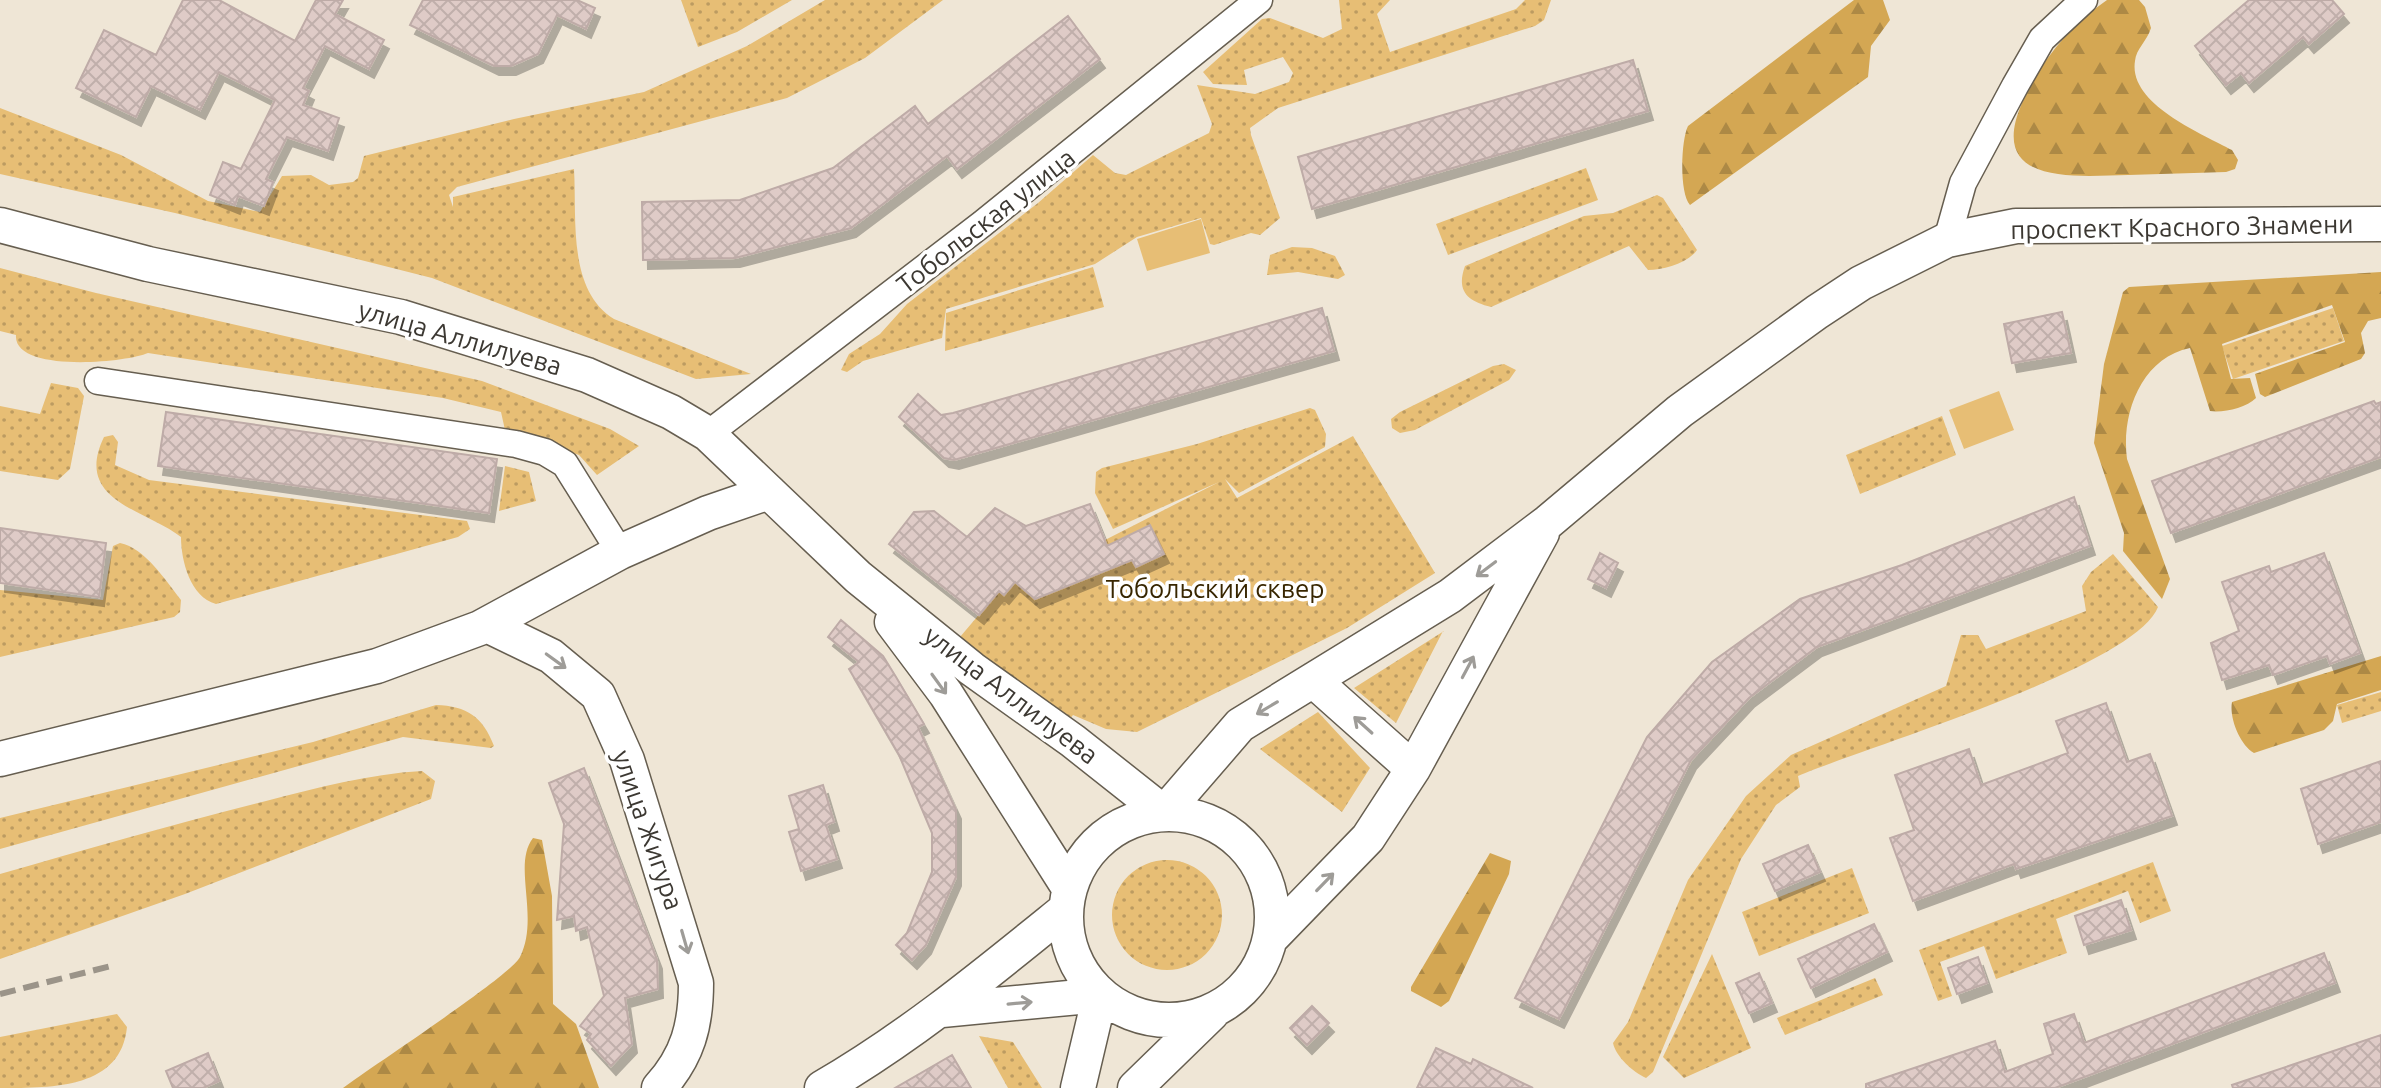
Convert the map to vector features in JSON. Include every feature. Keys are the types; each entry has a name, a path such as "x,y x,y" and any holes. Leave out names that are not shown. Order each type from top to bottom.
{"main road":[{"name":"проспект Красного Знамени","path":"1164,813 1240,725 1450,596 1548,522 1680,411 1752,357 1861,283 1947,240 2016,226 2381,224"},
{"name":"улица Аллилуева","path":"0,225 148,264 401,317 587,375 671,412 708,434 858,577 972,669 1073,741 1164,813"},
{"path":"0,759 377,666 487,625 620,552 708,513 769,492"},
{"name":"проспект Красного Знамени","path":"1271,938 1368,838 1413,769 1548,522"},
{"name":"улица Аллилуева","path":"858,577 946,694 1067,899"},
{"path":"1450,596 1487,631"},
{"name":"улица Жигура","path":"487,625 551,656 598,695 627,760 696,983 696,1017 688,1045 659,1088"},
{"path":"1313,680 1413,769"},
{"path":"822,1088 880,1054 942,1010 1067,899 1083,859 1105,835 1133,819 1164,813 1206,821 1243,843 1262,871 1272,904 1271,938 1261,966 1243,990 1214,1011 1135,1088"},
{"path":"1067,899 1073,957 1100,995 1126,1012 1154,1020 1185,1020 1214,1011"},
{"path":"942,1010 1100,995"},
{"path":"1078,1088 1100,995"}],"street":[{"name":"Тобольская улица","path":"708,434 995,214 1259,0"},
{"path":"1947,240 1963,183 2015,86 2042,39 2084,0"},
{"path":"98,381 516,444 545,452 565,464 620,552"}],"green space":[{"path":"681,0 792,0 737,32 698,47"},
{"path":"825,0 943,0 865,58 787,98 457,187 449,195 453,207 453,197 574,169 581,272 599,306 614,319 751,374 696,379 432,278 175,213 0,174 0,108 121,155 208,201 260,212 282,176 311,175 329,185 353,182 358,178 364,156 514,119 644,92 747,46"},
{"path":"1339,0 1390,0 1377,14 1390,52 1516,9 1525,0 1551,0 1544,20 1535,26 1278,108 1250,128 1280,218 1260,235 1251,233 1210,244 1201,218 1137,237 1095,264 946,309 942,338 863,361 847,372 841,370 849,354 880,334 907,304 1038,203 1093,155 1115,173 1126,175 1209,133 1212,124 1197,85 1255,94 1289,82 1293,73 1283,57 1244,70 1247,85 1213,84 1203,72 1262,19 1270,18 1323,38 1342,29"},
{"path":"1854,0 1883,0 1890,20 1871,46 1868,77 1690,205 1684,190 1682,166 1688,126"},
{"path":"2107,0 2139,0 2145,7 2151,28 2135,61 2136,77 2143,91 2170,116 2232,150 2238,160 2235,169 2226,172 2084,176 2062,175 2026,163 2016,149 2014,130 2029,88 2047,59 2069,33"},
{"path":"1586,168 1598,200 1448,255 1436,224"},
{"path":"1657,195 1663,198 1697,250 1681,262 1648,270 1629,246 1491,307 1470,298 1463,288 1465,266 1584,216 1613,213"},
{"path":"1201,219 1210,253 1147,271 1137,239"},
{"path":"1292,247 1312,248 1335,256 1345,275 1338,279 1298,272 1267,275 1270,255"},
{"path":"1093,267 1104,307 945,351 946,313"},
{"path":"0,268 96,293 482,381 610,429 639,446 597,475 579,455 505,430 501,412 443,398 148,353 95,362 50,360 32,355 20,347 16,335 0,331"},
{"path":"2381,272 2381,318 2368,321 2361,333 2365,353 2361,359 2265,397 2260,394 2255,374 2345,342 2332,305 2222,344 2231,379 2250,378 2256,398 2240,407 2210,411 2190,348 2159,363 2147,376 2131,407 2127,424 2127,459 2170,579 2162,599 2123,551 2124,533 2094,443 2104,364 2123,292 2129,287"},
{"path":"2333,308 2344,341 2233,379 2222,346"},
{"path":"1504,364 1516,370 1509,380 1415,430 1400,433 1392,428 1391,419 1400,412 1493,366"},
{"path":"51,383 78,388 84,396 70,469 58,480 0,471 0,406 40,414"},
{"path":"1999,391 2014,430 1964,449 1949,410"},
{"name":"Тобольский сквер","path":"1310,408 1315,410 1326,434 1325,447 1239,493 1225,479 1237,498 1353,436 1435,573 1347,628 1137,732 1106,729 1073,715 1070,719 960,637 999,591 1004,595 1015,581 1116,566 1105,540 1219,482 1113,529 1095,493 1096,472 1102,468 1197,444"},
{"path":"1942,416 1956,455 1860,494 1846,455"},
{"path":"113,435 118,442 115,465 149,480 467,521 470,529 458,537 216,604 207,600 194,586 185,566 181,537 117,500 105,489 98,476 97,459 104,437"},
{"path":"505,466 529,472 536,501 499,511"},
{"path":"120,543 138,551 154,566 181,600 180,612 174,617 0,657 0,590 103,600 113,546"},
{"path":"2113,554 2158,607 2139,630 2102,655 2052,679 1798,776 1800,787 1776,805 1741,859 1653,1072 1646,1078 1626,1064 1613,1043 1628,1022 1688,880 1746,796 1791,755 1946,686 1961,635 1978,635 1986,649 2086,611 2082,586 2091,572"},
{"path":"1443,632 1396,723 1354,688"},
{"path":"2381,656 2381,690 2337,704 2333,721 2324,730 2254,753 2240,738 2232,716 2232,702"},
{"path":"2381,692 2381,711 2342,723 2337,705"},
{"path":"436,705 457,708 472,715 485,728 494,746 403,737 0,849 0,818 313,742"},
{"path":"1318,712 1370,768 1342,812 1260,749"},
{"path":"422,771 435,781 431,799 185,894 0,959 0,874 304,791 362,778"},
{"path":"533,838 542,840 552,896 553,1004 576,1024 599,1088 343,1088 468,1001 520,957 528,925 525,862"},
{"path":"1490,853 1511,861 1509,874 1449,1001 1441,1007 1411,991 1411,987"},
{"path":"1167,860 1188,864 1206,876 1218,894 1222,915 1218,936 1206,954 1188,966 1167,970 1146,966 1128,954 1116,936 1112,915 1116,894 1128,876 1146,864"},
{"path":"2153,862 2171,911 2140,923 2128,891 2056,919 2067,953 1996,979 1984,946 1940,962 1952,996 1938,1001 1919,950"},
{"path":"1852,868 1869,913 1759,956 1742,912"},
{"path":"1712,954 1751,1048 1684,1078 1663,1057"},
{"path":"1875,978 1883,995 1785,1035 1777,1018"},
{"path":"117,1014 127,1027 122,1047 112,1062 99,1073 63,1085 0,1088 0,1037"},
{"path":"979,1036 1013,1042 1042,1088 1008,1088"}],"building":[{"path":"183,0 219,0 295,41 316,0 343,0 335,14 384,40 369,69 325,46 303,88 309,91 303,105 339,118 328,151 287,137 266,179 273,182 264,206 238,196 235,205 210,195 223,162 241,169 275,100 219,72 200,110 151,86 136,117 76,88 104,30 156,55"},
{"path":"423,0 577,0 595,8 586,29 557,15 538,54 511,66 494,66 410,25"},
{"path":"2249,0 2332,0 2344,14 2309,44 2303,37 2249,83 2241,73 2226,85 2195,46"},
{"path":"1068,16 1100,59 957,169 947,156 851,228 735,258 643,260 642,202 740,200 833,168 915,106 928,124"},
{"path":"1633,60 1648,111 1312,209 1298,157"},
{"path":"1322,308 1334,351 954,460 944,458 899,417 918,394 941,415 953,413"},
{"path":"2062,312 2071,353 2012,363 2004,324"},
{"path":"2374,401 2376,404 2381,402 2381,457 2171,533 2152,481"},
{"path":"166,412 497,459 489,513 158,466"},
{"path":"2074,497 2090,546 1817,647 1749,698 1691,760 1559,1019 1515,998 1647,737 1712,662 1800,599 1902,565"},
{"path":"1090,504 1107,546 1150,525 1164,554 1136,567 1132,560 1035,599 1015,582 1004,595 999,591 979,615 889,544 914,512 934,511 967,537 995,508 1026,526"},
{"path":"0,528 106,543 99,597 0,583"},
{"path":"1600,553 1618,563 1606,588 1588,579"},
{"path":"2324,553 2360,653 2330,664 2327,656 2273,675 2269,665 2222,680 2211,643 2239,631 2222,582 2269,566 2271,572"},
{"path":"841,620 883,656 896,677 924,724 918,727 956,810 956,877 926,945 912,960 896,945 907,933 932,872 932,833 899,755 849,669 859,662 828,637"},
{"path":"2106,703 2127,762 2150,754 2172,816 2016,869 2014,864 1913,901 1890,838 1914,830 1895,775 1969,749 1981,785 2068,753 2056,721"},
{"path":"2381,761 2381,822 2318,844 2301,789"},
{"path":"584,768 657,960 658,989 625,998 632,1044 611,1066 587,1040 591,1034 580,1026 604,996 587,927 576,931 574,916 557,920 564,824 549,783"},
{"path":"823,785 834,822 826,825 837,859 801,871 789,832 799,829 789,796"},
{"path":"1808,845 1820,872 1775,891 1763,864"},
{"path":"2121,900 2131,930 2084,945 2075,916"},
{"path":"1874,924 1887,952 1811,988 1798,959"},
{"path":"2324,953 2335,983 2055,1088 1866,1088 1866,1084 1995,1041 2005,1072 2053,1054 2044,1024 2074,1014 2084,1043"},
{"path":"1978,957 1987,983 1957,994 1948,968"},
{"path":"1759,973 1772,1003 1749,1013 1736,983"},
{"path":"1312,1006 1329,1023 1307,1045 1290,1028"},
{"path":"2381,1035 2381,1088 2233,1088 2232,1085"},
{"path":"1436,1048 1471,1064 1473,1059 1533,1088 1417,1088"},
{"path":"208,1053 219,1081 203,1088 173,1088 166,1071"},
{"path":"952,1055 971,1088 895,1088"}],"railway":[{"path":"0,994 115,965"}]}
